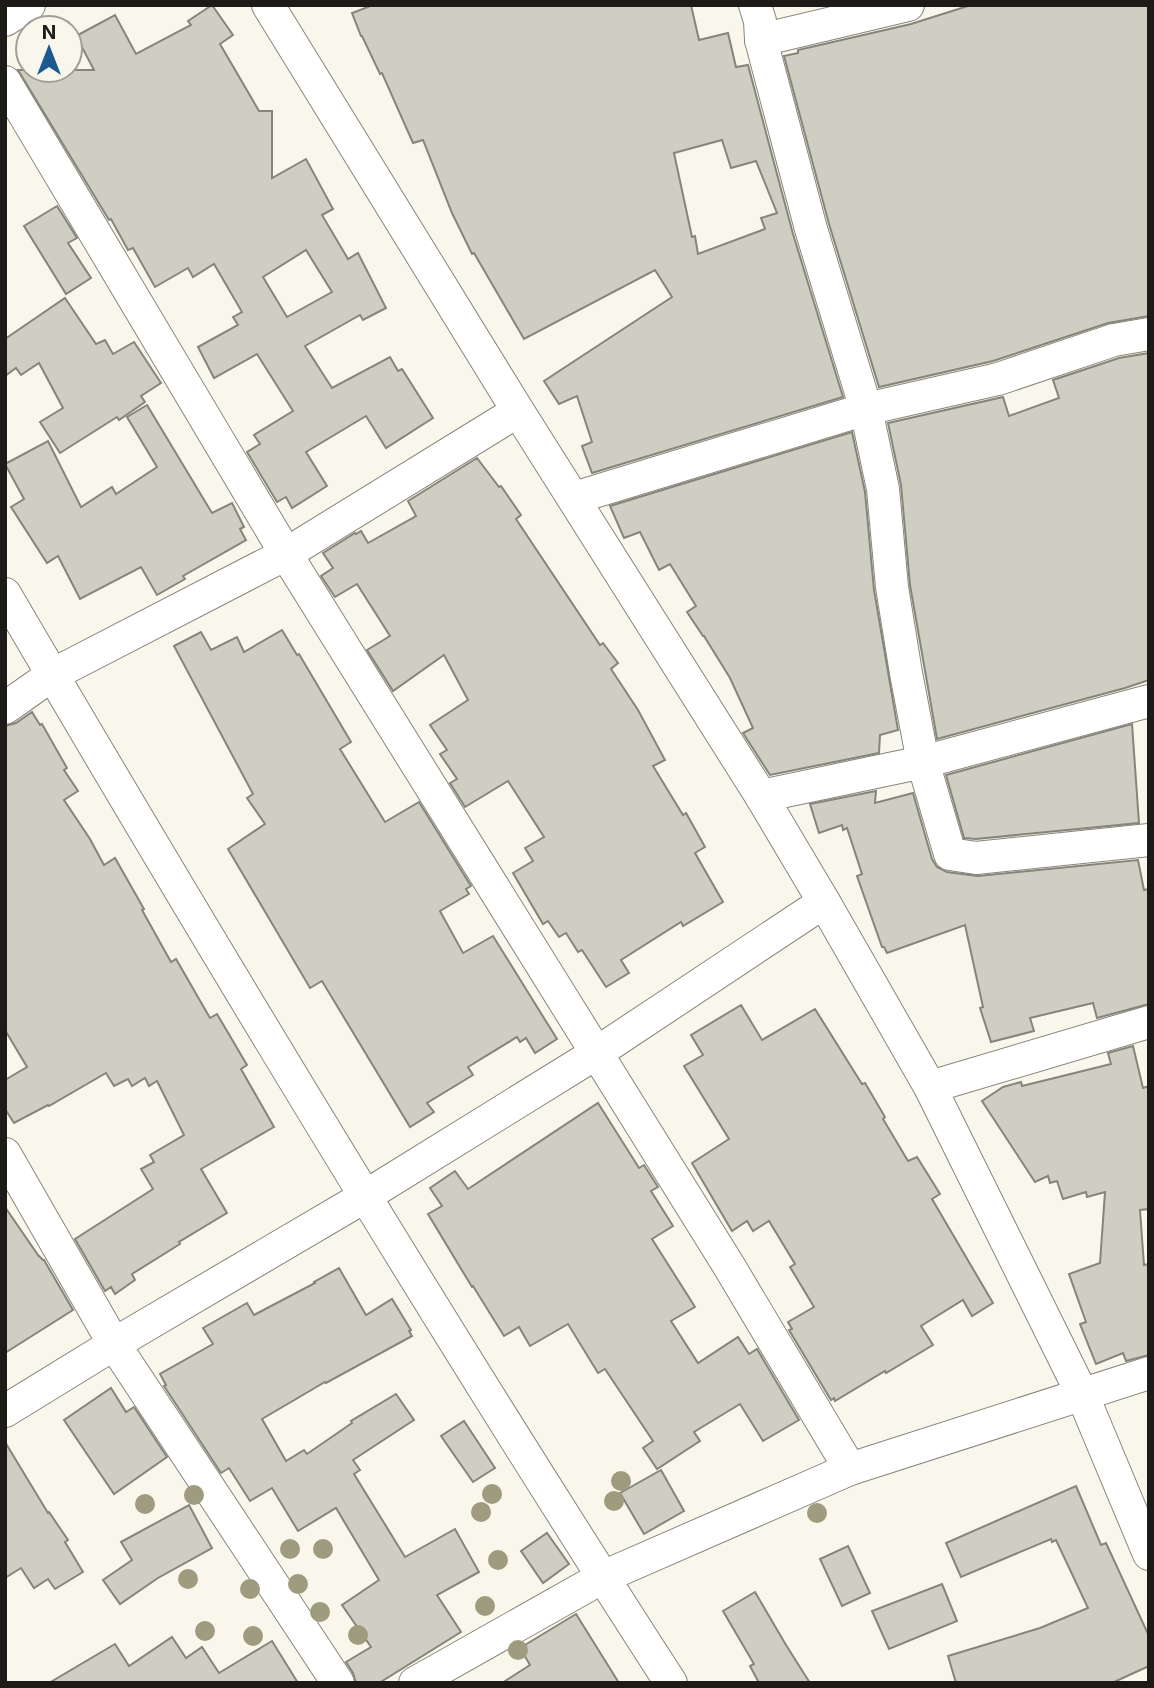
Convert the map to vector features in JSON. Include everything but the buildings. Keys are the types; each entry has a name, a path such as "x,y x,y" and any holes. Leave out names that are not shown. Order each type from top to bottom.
{"street":[{"path":"5,20 29,5"},
{"path":"268,5 518,411 761,796 930,1087 1082,1394 1149,1554"},
{"path":"755,5 760,21 761,40 811,229 866,409 883,489 892,587 906,673 923,762 950,853 976,858 1149,840"},
{"path":"761,40 908,5"},
{"path":"5,82 286,554 729,1266 850,1469"},
{"path":"574,498 866,409 998,379 1114,340 1149,334"},
{"path":"5,708 52,675 286,554 518,411"},
{"path":"5,594 364,1197 671,1683"},
{"path":"761,796 923,762 1149,701"},
{"path":"5,1410 364,1197 595,1054 824,902"},
{"path":"930,1087 1149,1022"},
{"path":"5,1154 114,1344 338,1683"},
{"path":"415,1683 603,1577 850,1469 1149,1373"}]}
